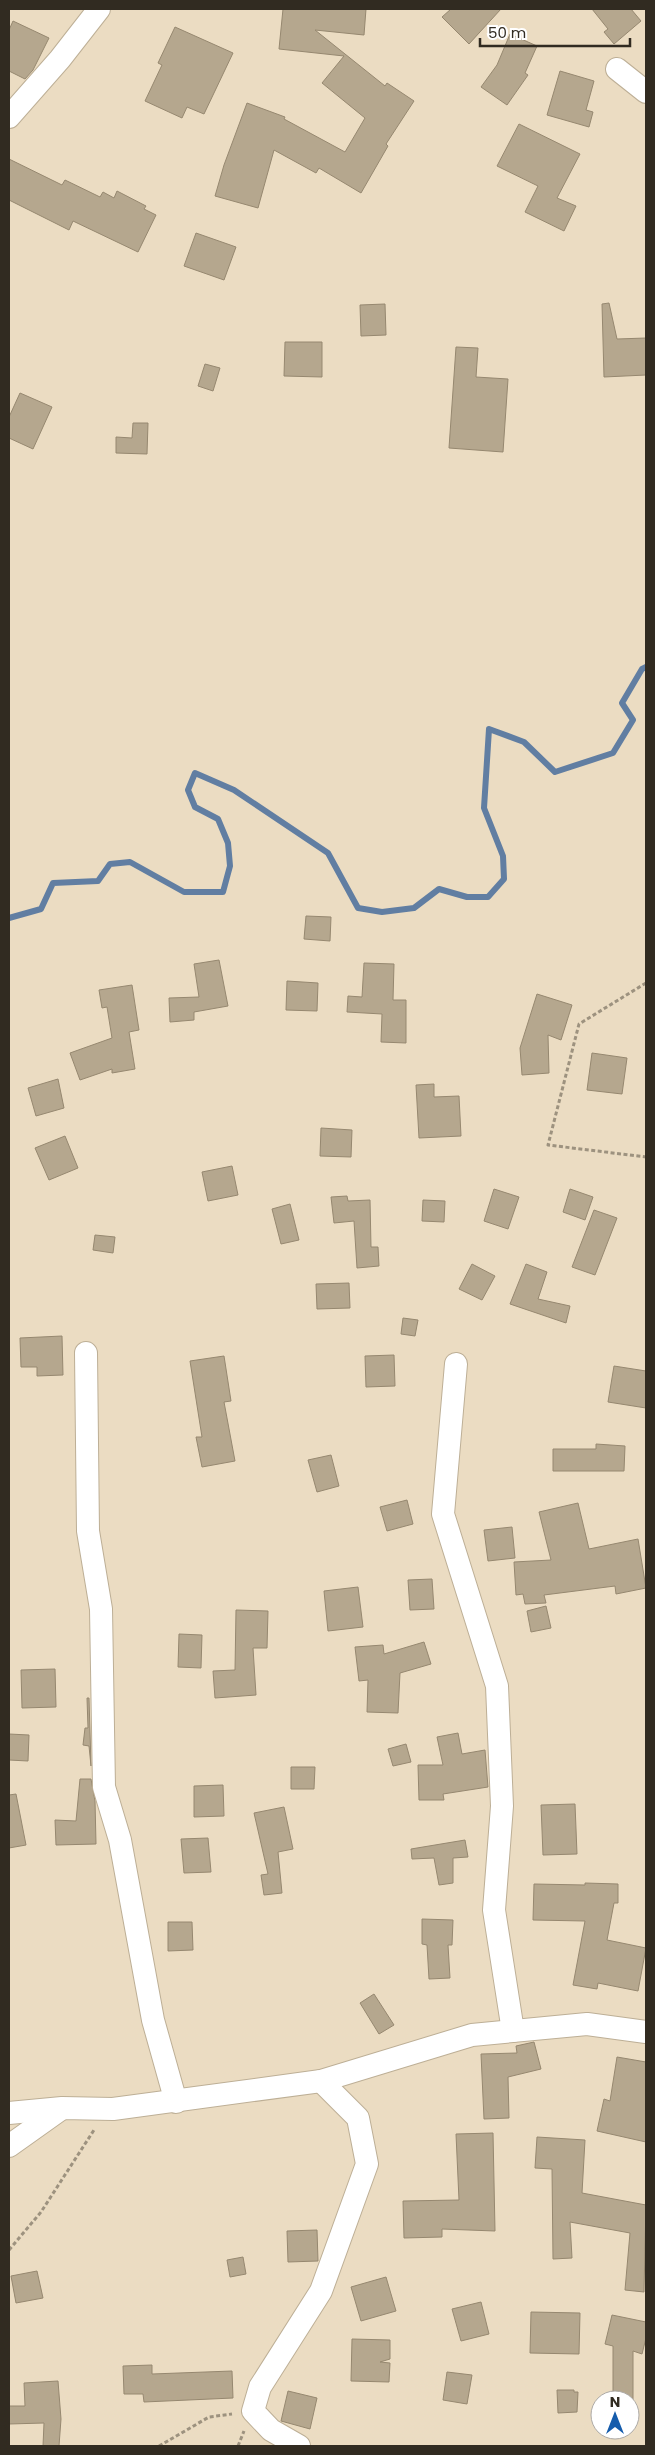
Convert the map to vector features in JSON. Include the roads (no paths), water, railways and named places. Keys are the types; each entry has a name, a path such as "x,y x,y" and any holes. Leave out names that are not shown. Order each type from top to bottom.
{"street":[{"path":"9,117 60,59 99,9"},
{"path":"616,69 646,92"},
{"path":"86,1353 88,1531 101,1608 104,1787 120,1840 153,2020 176,2102"},
{"path":"456,1364 443,1514 498,1686 502,1806 494,1910 513,2031"},
{"path":"9,2113 62,2108 113,2109 176,2102 320,2081 472,2035 587,2024 646,2032"},
{"path":"299,2446 271,2430 253,2410 260,2387 320,2291 367,2164 358,2118 320,2081"},
{"path":"9,2146 62,2108"}],"waterway":[{"path":"9,918 41,909 53,883 98,881 110,864 130,862 184,892 223,892 230,866 228,843 218,819 195,807 188,790 195,773 234,790 328,853 358,908 382,912 414,908 439,889 467,897 488,897 504,879 503,856 484,808 489,729 524,742 555,772 613,753 633,720 622,703 642,669 646,667"}]}
